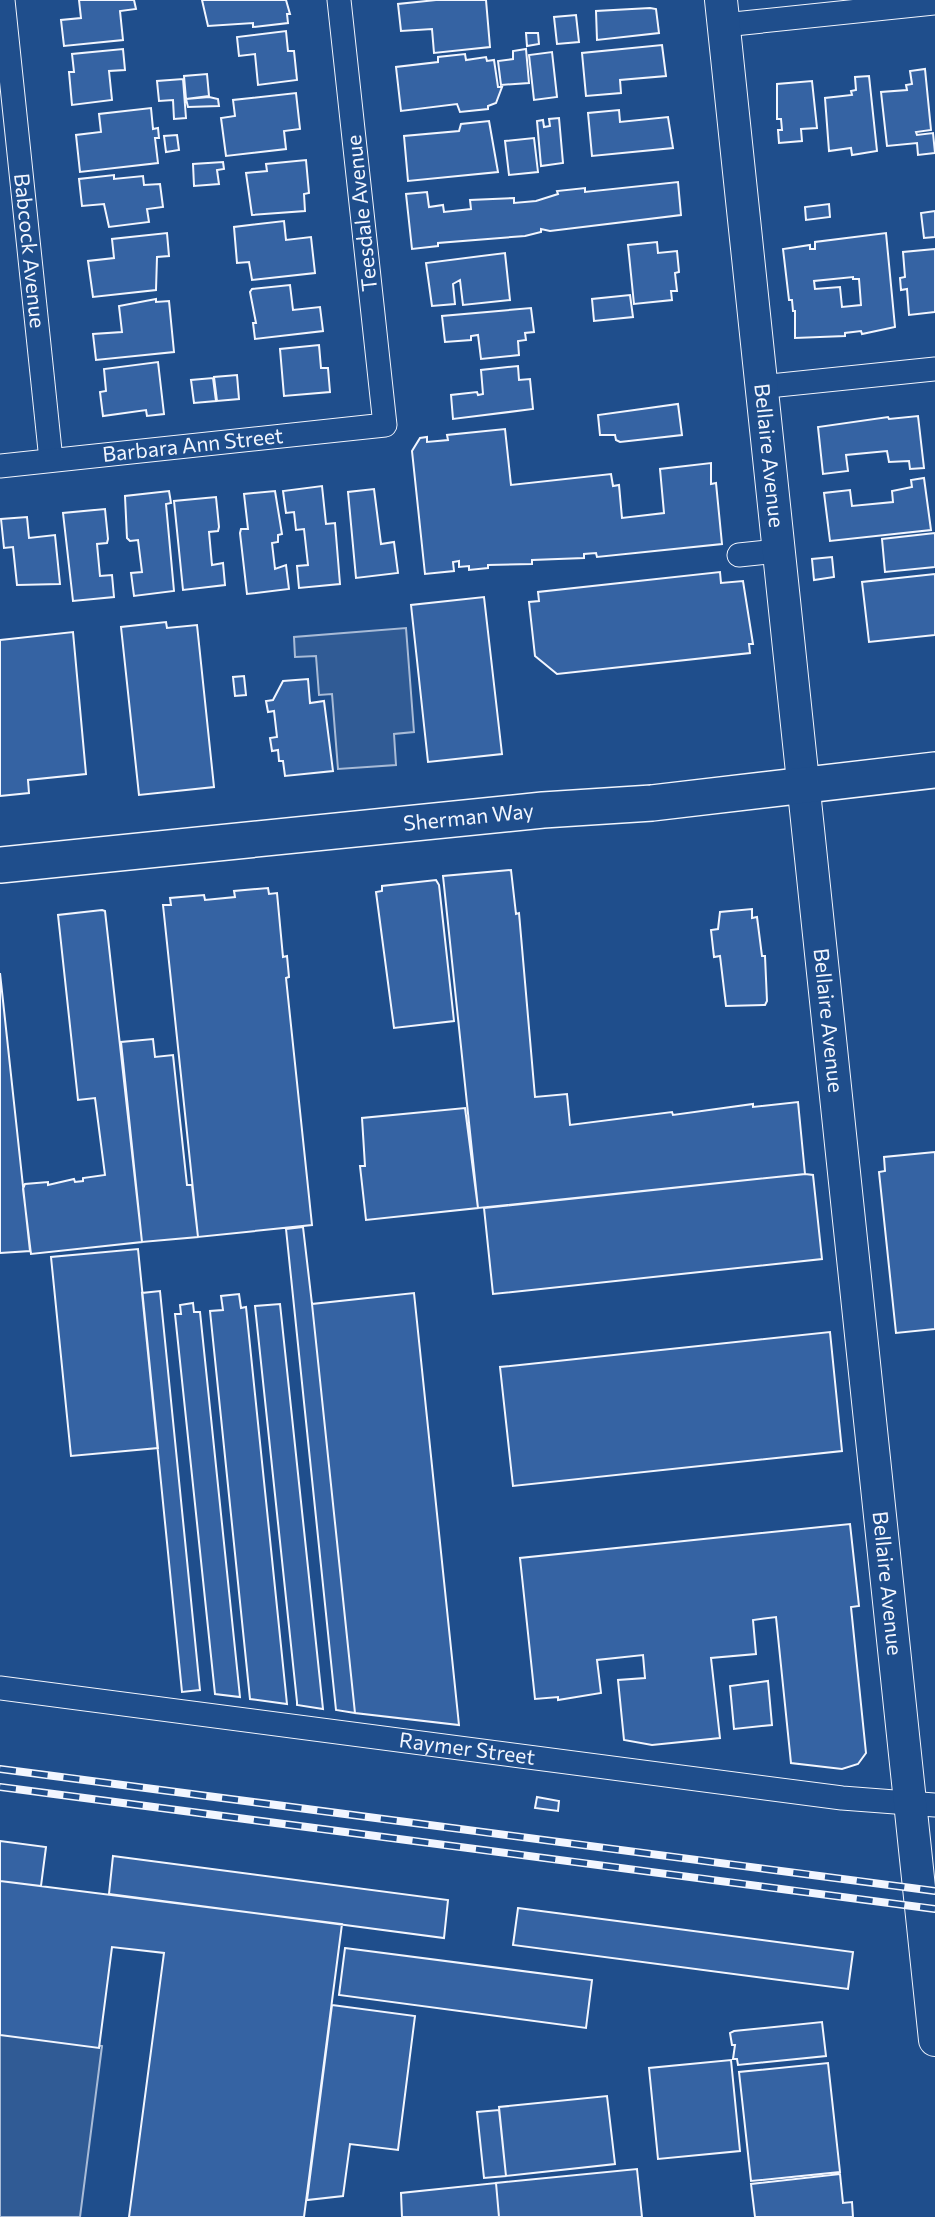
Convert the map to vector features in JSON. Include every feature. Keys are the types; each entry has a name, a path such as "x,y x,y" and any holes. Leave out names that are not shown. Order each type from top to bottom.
{"main road":[{"name":"Sherman Way","path":"0,865 543,810 652,803 935,770"}],"street":[{"name":"Babcock Avenue","path":"3,0 51,460"},
{"name":"Teesdale Avenue","path":"339,0 385,425"},
{"path":"722,12 935,3"},
{"name":"Bellaire Avenue","path":"722,12 802,784 923,1804 935,2040"},
{"path":"759,387 935,369"},
{"name":"Barbara Ann Street","path":"0,466 385,425"},
{"path":"739,555 777,551"},
{"name":"Raymer Street","path":"0,1688 842,1798 923,1804"}],"shaded area":[{"path":"406,628 414,732 394,734 396,765 338,769 332,694 319,695 316,656 295,657 294,637"},
{"path":"0,2031 102,2046 80,2217 0,2217"}],"building":[{"path":"79,0 134,0 136,9 120,11 123,40 64,46 61,20 81,18"},
{"path":"202,0 286,0 290,14 287,14 288,23 253,27 253,23 208,26"},
{"path":"436,0 486,0 490,47 434,53 432,29 401,31 398,4"},
{"path":"656,9 659,33 597,40 596,11"},
{"path":"576,15 579,42 557,44 554,17"},
{"path":"286,31 288,51 294,51 297,80 258,85 255,54 239,56 237,37"},
{"path":"526,33 538,33 539,44 527,46"},
{"path":"662,45 666,76 620,80 621,93 586,96 582,53"},
{"path":"123,49 125,70 109,71 112,100 72,105 69,72 74,72 72,54"},
{"path":"526,49 529,83 501,85 498,61 513,59 513,51"},
{"path":"552,52 557,97 534,100 529,55"},
{"path":"465,54 466,60 486,57 487,61 494,60 498,87 502,87 496,103 488,106 488,109 460,112 457,104 401,111 396,67 438,62 438,57"},
{"path":"925,69 931,130 916,132 917,135 933,133 935,153 918,155 917,143 887,146 881,92 907,90 906,85 912,84 910,71"},
{"path":"207,74 209,96 186,99 184,76"},
{"path":"869,76 877,151 852,155 851,148 829,151 825,98 852,95 851,91 856,90 855,77"},
{"path":"183,79 186,118 174,119 173,100 159,101 157,81"},
{"path":"812,81 817,128 801,129 802,141 779,143 778,130 782,130 781,119 777,119 777,84"},
{"path":"296,93 300,129 284,131 286,149 226,156 221,118 235,116 233,100"},
{"path":"186,99 218,99 219,106 188,107"},
{"path":"151,108 153,129 158,128 159,138 155,138 158,163 80,172 76,135 101,132 99,114"},
{"path":"619,110 620,122 668,117 673,148 592,156 588,113"},
{"path":"559,118 563,163 541,166 537,121 543,120 544,127 550,126 549,119"},
{"path":"489,121 498,172 408,181 404,136 459,131 461,124"},
{"path":"177,135 179,150 166,152 164,136"},
{"path":"534,138 538,172 509,175 505,141"},
{"path":"306,160 309,193 304,194 305,211 252,215 246,173 267,171 266,164"},
{"path":"223,162 224,169 217,170 219,184 194,186 193,164"},
{"path":"114,175 114,179 143,176 144,185 160,184 163,207 147,209 149,222 109,227 104,204 82,206 79,179"},
{"path":"678,182 681,215 550,231 541,229 541,232 525,236 438,243 438,246 412,249 406,194 427,192 429,207 443,205 444,212 471,209 470,200 514,198 514,203 536,201 558,194 557,191 585,188 585,192"},
{"path":"829,204 830,217 806,220 805,207"},
{"path":"935,211 935,237 924,238 921,213"},
{"path":"284,221 286,240 311,237 315,273 252,280 249,262 237,263 234,227"},
{"path":"167,233 169,256 157,257 156,290 93,297 88,261 114,258 112,239"},
{"path":"886,233 895,327 862,334 861,331 845,333 845,336 795,338 795,311 792,300 789,300 783,249 810,245 810,249 815,249 815,242","holes":["859,279 861,305 842,307 840,287 815,289 814,281"]},
{"path":"657,242 658,253 677,251 677,291 671,291 672,300 634,304 628,245"},
{"path":"935,249 935,312 909,315 907,289 901,290 900,278 905,277 903,252"},
{"path":"505,253 510,300 463,305 460,280 453,284 455,304 432,306 426,263"},
{"path":"290,285 293,310 320,307 323,331 255,339 253,323 256,323 250,292 252,289"},
{"path":"630,295 633,317 594,321 592,299"},
{"path":"156,299 156,302 169,301 174,352 96,360 93,334 122,332 119,306"},
{"path":"531,308 534,332 525,333 526,340 518,341 519,355 481,359 478,335 471,336 471,340 445,342 442,316"},
{"path":"319,345 321,368 328,368 330,392 284,396 280,349"},
{"path":"158,362 164,414 147,416 146,410 103,416 100,392 106,391 104,369"},
{"path":"518,366 519,380 530,379 533,409 453,419 451,395 477,392 478,395 483,394 481,370"},
{"path":"237,375 239,399 217,401 214,377"},
{"path":"213,378 216,401 194,403 191,380"},
{"path":"678,404 682,435 620,442 615,435 600,435 598,415"},
{"path":"918,416 924,468 910,469 909,461 889,462 887,451 846,455 848,471 823,474 818,427 888,417"},
{"path":"505,429 511,485 611,474 613,486 619,485 622,518 664,513 660,469 711,463 711,484 716,483 722,544 597,557 596,553 584,554 584,558 532,560 532,564 488,565 488,568 469,570 469,566 459,567 459,561 453,562 454,571 425,574 412,451 420,438 427,437 427,442 448,440 447,435"},
{"path":"924,478 931,530 830,541 824,493 850,490 852,506 893,502 892,491 912,487 911,480"},
{"path":"322,486 326,524 335,523 340,584 299,588 297,566 308,565 304,529 296,530 294,512 286,513 283,491"},
{"path":"374,489 381,544 394,542 398,573 356,578 348,492"},
{"path":"169,491 171,503 166,504 174,591 134,596 131,573 142,572 138,540 130,541 127,538 125,496"},
{"path":"275,491 282,534 278,535 278,542 272,543 275,569 286,565 289,589 247,594 240,533 241,529 248,529 244,494"},
{"path":"216,497 219,527 218,531 209,532 212,565 223,563 225,585 183,590 174,501"},
{"path":"105,509 108,539 107,543 97,544 100,576 112,575 114,597 73,601 63,513"},
{"path":"27,517 29,538 55,535 60,584 17,585 13,547 4,548 1,519"},
{"path":"935,533 935,567 885,572 882,539"},
{"path":"832,557 834,577 814,580 812,559"},
{"path":"720,572 721,583 743,581 753,644 749,644 750,653 557,674 535,656 529,602 539,601 538,592"},
{"path":"935,574 935,635 869,642 862,582"},
{"path":"484,597 502,754 428,762 411,605"},
{"path":"166,622 167,628 197,625 214,787 139,795 121,627"},
{"path":"73,632 86,774 28,780 29,793 0,796 0,640"},
{"path":"244,676 246,695 235,696 233,677"},
{"path":"308,679 310,703 324,701 333,771 285,776 278,750 272,751 270,738 277,737 274,711 268,712 266,701 273,700 283,681"},
{"path":"511,870 516,914 519,913 535,1097 567,1094 570,1125 672,1112 673,1115 753,1104 753,1107 798,1102 805,1174 478,1208 443,876"},
{"path":"436,880 439,885 454,1021 394,1028 376,892 382,891 382,886"},
{"path":"268,888 269,894 277,893 283,957 287,956 289,977 286,978 312,1225 198,1237 163,905 171,905 170,898 204,895 205,900 235,897 234,891"},
{"path":"752,909 752,918 757,917 762,956 765,956 767,1001 765,1005 726,1006 720,956 714,957 711,930 718,929 720,912"},
{"path":"105,911 142,1242 31,1254 23,1189 25,1184 48,1182 48,1185 74,1179 75,1182 105,1175 95,1098 78,1100 58,915"},
{"path":"0,973 30,1251 0,1253"},
{"path":"153,1039 155,1057 173,1055 187,1185 192,1185 198,1237 142,1242 121,1042"},
{"path":"465,1108 478,1208 366,1220 360,1166 365,1166 362,1118"},
{"path":"935,1152 935,1329 896,1333 879,1172 885,1171 884,1157"},
{"path":"813,1175 822,1259 493,1294 484,1208"},
{"path":"303,1227 355,1713 336,1710 286,1229"},
{"path":"138,1249 158,1448 71,1456 51,1257"},
{"path":"160,1291 200,1690 182,1692 142,1293"},
{"path":"414,1293 459,1725 355,1713 312,1304"},
{"path":"239,1294 241,1308 246,1307 287,1704 250,1699 210,1311 223,1310 221,1296"},
{"path":"193,1303 194,1312 200,1312 240,1697 215,1694 175,1314 181,1314 180,1305"},
{"path":"280,1304 323,1709 297,1705 255,1306"},
{"path":"830,1332 842,1451 513,1486 500,1367"},
{"path":"850,1524 859,1606 851,1607 866,1753 858,1764 842,1769 791,1763 776,1617 753,1620 756,1654 711,1658 720,1738 652,1745 624,1740 618,1680 645,1678 643,1655 597,1660 601,1693 558,1700 558,1697 535,1699 520,1558"},
{"path":"768,1681 772,1725 734,1729 730,1686"},
{"path":"537,1797 559,1801 558,1811 535,1808"},
{"path":"0,1841 46,1847 41,1886 0,1881"},
{"path":"113,1856 448,1900 444,1938 109,1894"},
{"path":"0,1881 342,1924 304,2217 129,2217 164,1953 112,1947 99,2048 0,2035"},
{"path":"518,1908 853,1952 848,1989 513,1945"},
{"path":"345,1948 592,1980 586,2028 339,1995"},
{"path":"332,2005 415,2016 398,2150 350,2144 343,2196 307,2200"},
{"path":"822,2022 826,2056 738,2065 737,2059 733,2059 735,2045 732,2045 730,2033 734,2031"},
{"path":"731,2060 740,2151 658,2159 649,2068"},
{"path":"828,2063 840,2172 751,2181 739,2072"},
{"path":"607,2096 615,2164 506,2176 499,2107"},
{"path":"499,2110 506,2176 484,2178 477,2112"},
{"path":"637,2169 642,2217 499,2217 496,2183"},
{"path":"840,2174 843,2203 852,2202 853,2217 755,2217 751,2184"},
{"path":"496,2183 499,2217 402,2217 401,2193"}],"railway":[{"path":"0,1769 935,1891"},
{"path":"0,1787 935,1909"}]}
